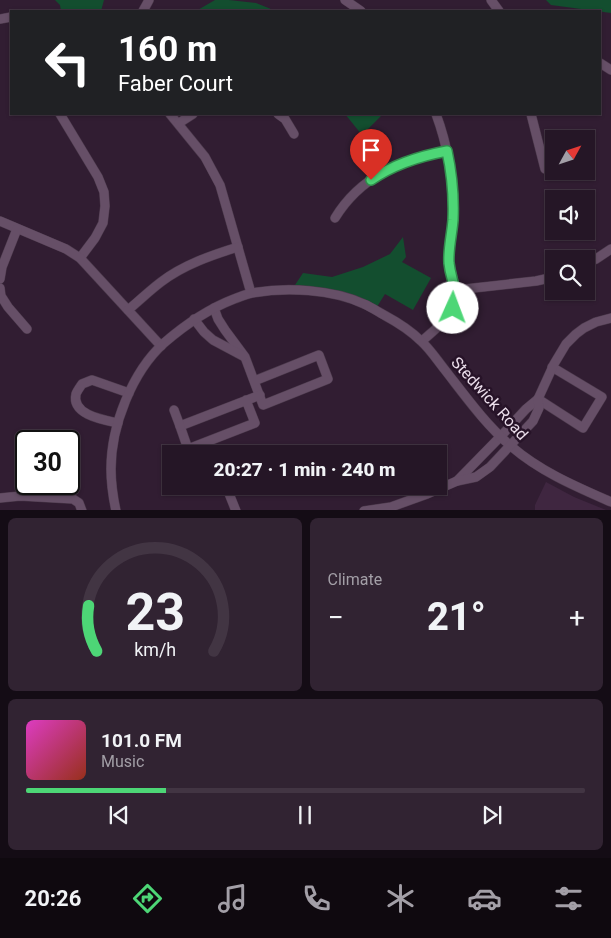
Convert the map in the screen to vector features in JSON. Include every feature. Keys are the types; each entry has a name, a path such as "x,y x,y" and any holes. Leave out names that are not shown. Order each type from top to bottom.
{"street":[{"path":"345,0 360,10"},
{"path":"61,115 98,176 104,192 105,206 102,223 95,238 80,258"},
{"path":"171,115 205,157 220,185 251,293"},
{"path":"179,124 192,115"},
{"path":"280,115 286,119 294,134"},
{"path":"422,341 442,322 453,308 456,298 456,290 449,263 453,221 452,178 447,151 436,115"},
{"path":"531,115 545,169"},
{"path":"335,218 341,208 357,191 379,174 413,159 447,151"},
{"path":"0,221 66,249 80,258 161,346"},
{"path":"0,279 2,266 17,229"},
{"path":"128,310 161,282 174,274 197,261 238,247"},
{"path":"595,259 611,248"},
{"path":"456,290 545,279"},
{"path":"0,288 1,296 8,307 27,330"},
{"name":"Stedwick Road","path":"116,510 111,468 114,438 118,423 129,393 140,374 161,346 180,329 214,308 251,293 294,289 317,291 352,299 397,322 422,341 478,412 510,446 561,480 611,502"},
{"path":"214,308 224,330 245,357 254,381 260,395 263,405 328,379 319,356 254,381"},
{"path":"456,481 538,399 552,367 566,344 576,334 596,322 611,318"},
{"path":"194,320 213,340 245,357"},
{"path":"538,399 583,428 602,397 552,367"},
{"path":"118,423 85,413 79,408 76,395 82,384 92,380 129,393"},
{"path":"180,426 260,395"},
{"path":"364,510 391,507 456,481 476,477 490,467 533,421 539,408 538,399"},
{"path":"205,445 254,423 246,400"},
{"path":"174,410 187,445"},
{"path":"230,495 236,510"},
{"path":"0,498 20,496 73,499 79,503 82,510"}],"shaded area":[{"path":"546,482 574,497 606,510 535,510 535,505"}],"green space":[{"path":"55,0 104,0 101,10 61,10 60,5"},
{"path":"215,0 229,0 256,3 274,10 198,10"},
{"path":"546,0 611,0 611,13 601,12 601,10 551,5"},
{"path":"346,115 382,115 362,135"},
{"path":"403,237 406,257 402,262 431,278 413,310 385,294 375,310 357,301 293,288 303,273 332,277 363,267 390,254"}],"route":[{"path":"371,180 388,169 413,159 447,151 452,178 453,221 449,263 456,290 453,308"}]}
